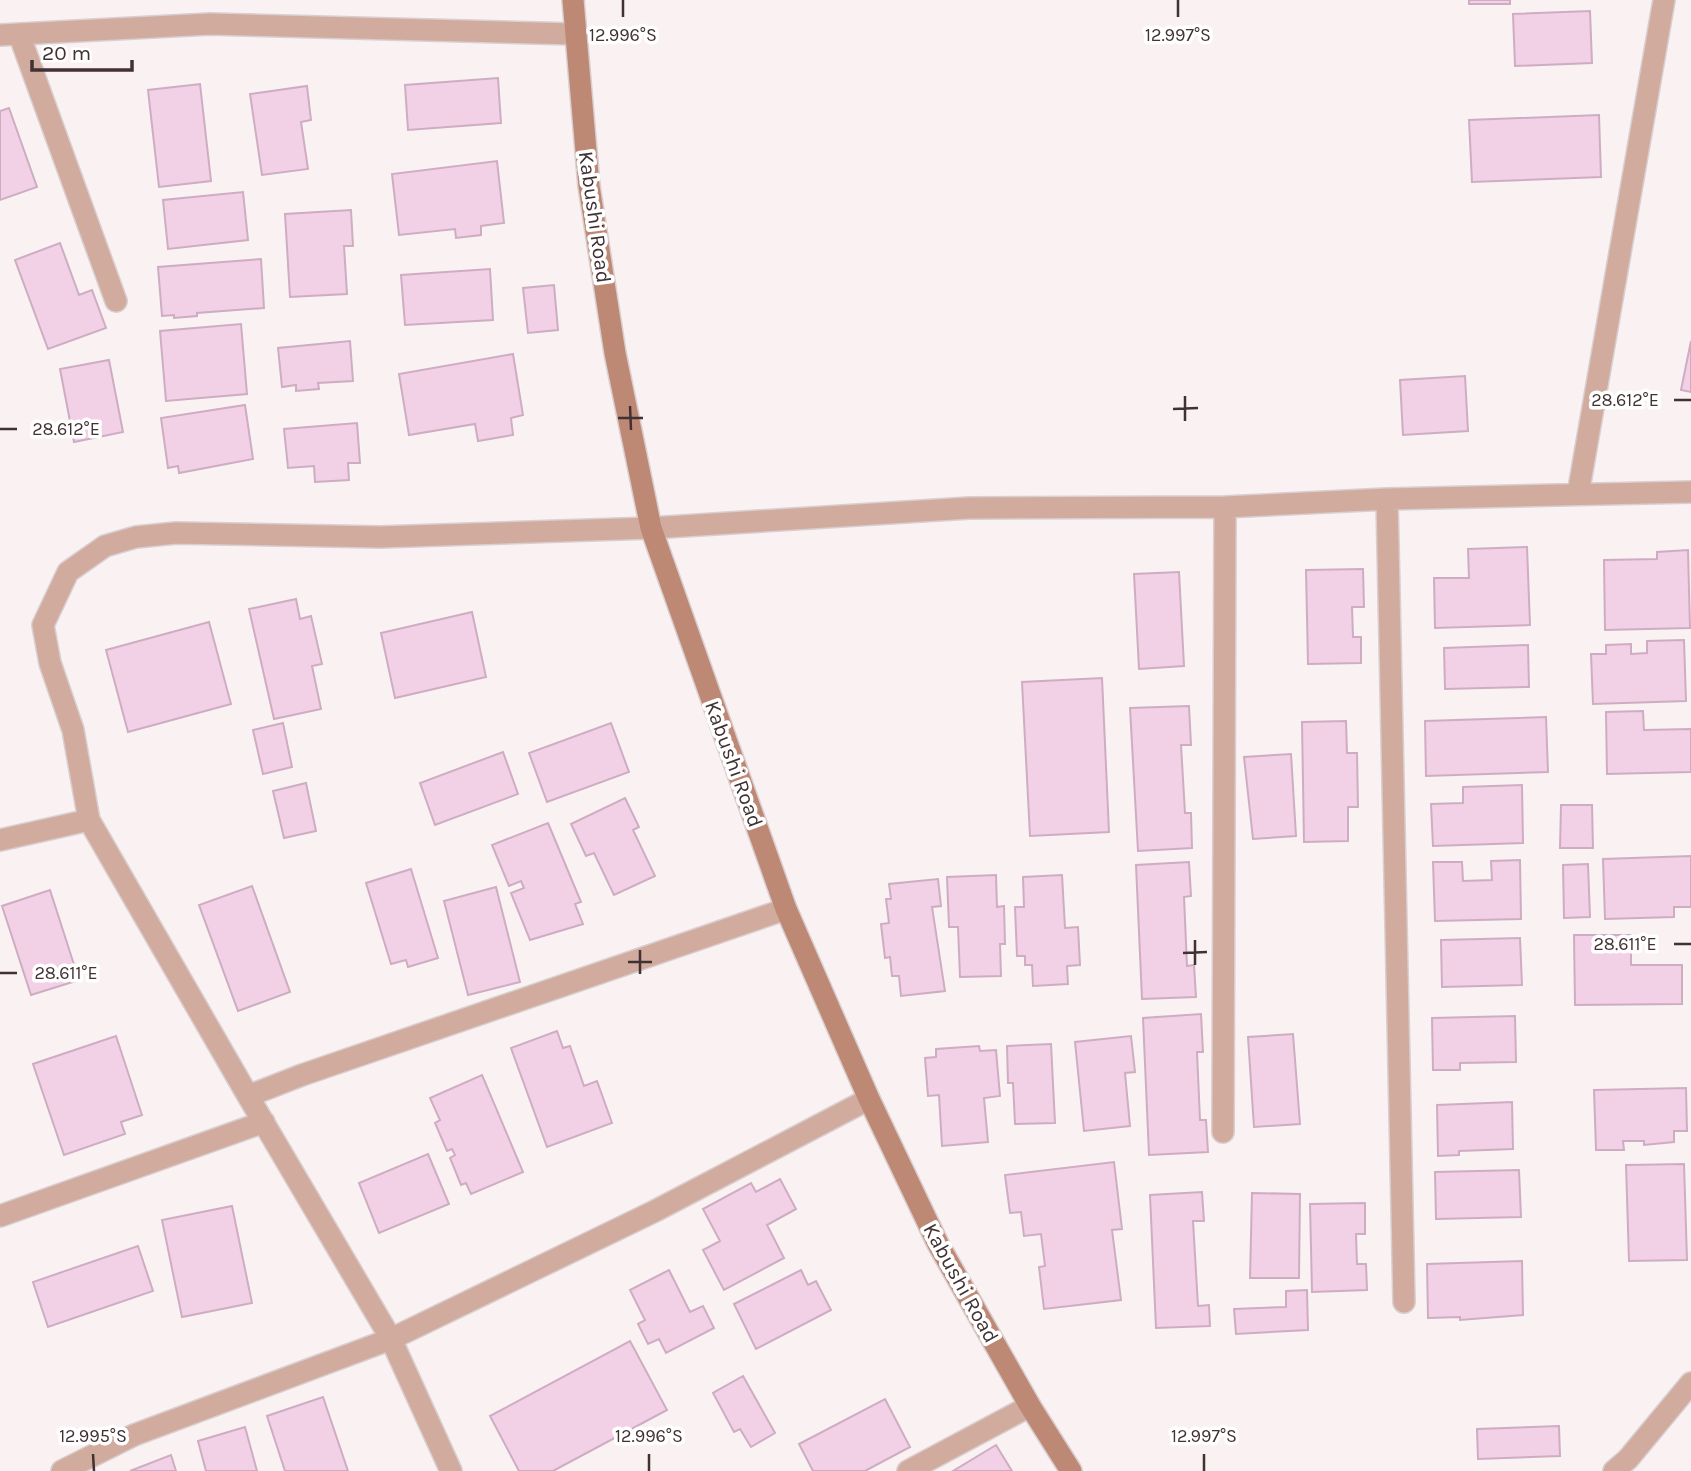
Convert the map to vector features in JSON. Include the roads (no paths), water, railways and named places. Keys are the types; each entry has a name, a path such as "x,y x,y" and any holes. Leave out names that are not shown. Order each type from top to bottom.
{"main road":[{"name":"Kabushi Road","path":"573,0 589,186 607,302 651,528 786,909 869,1099 939,1244 1030,1406 1071,1471"}],"street":[{"path":"1578,494 1664,0"},
{"path":"116,301 9,34 209,24 575,34"},
{"path":"451,1471 391,1339 89,820 73,730 50,663 43,625 68,572 105,546 136,537 176,533 380,537 651,528 970,508 1225,507 1387,499 1691,492"},
{"path":"1387,499 1404,1302"},
{"path":"1223,1132 1225,507"},
{"path":"0,840 89,820"},
{"path":"248,1096 310,1072 786,909"},
{"path":"62,1471 134,1435 391,1339 655,1211 869,1099"},
{"path":"0,1216 264,1122"},
{"path":"1614,1471 1628,1459 1691,1383"},
{"path":"908,1471 1030,1406"}]}
